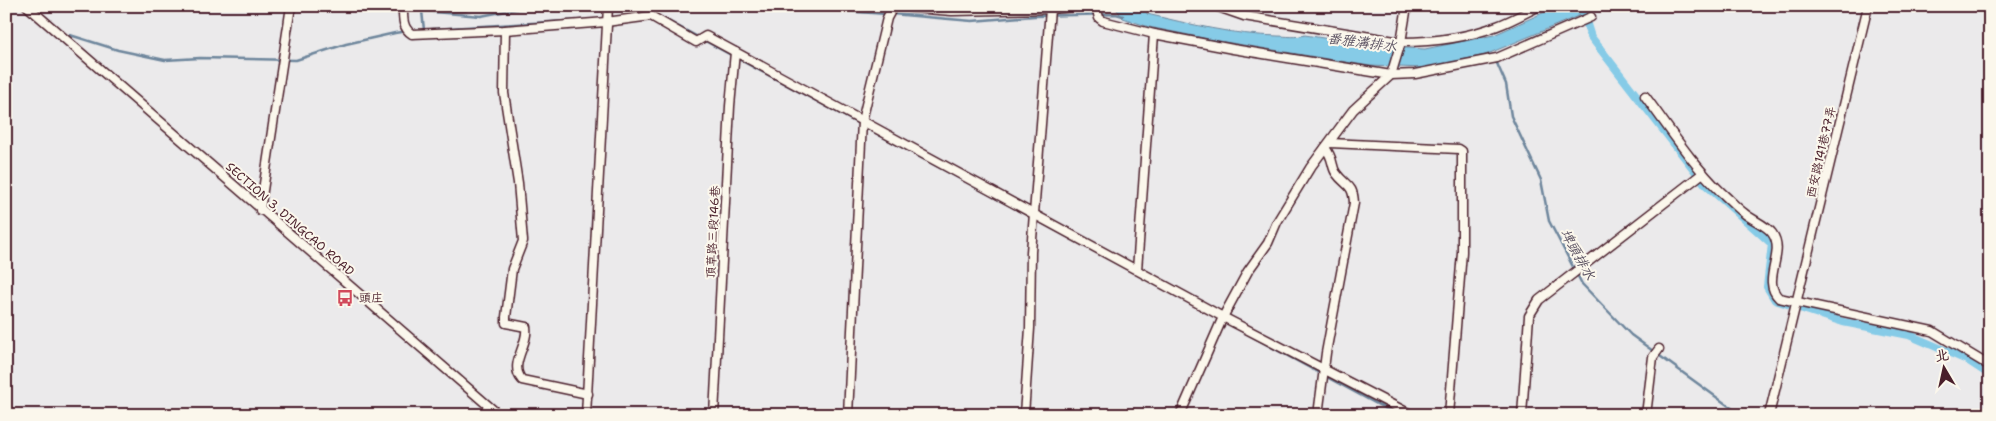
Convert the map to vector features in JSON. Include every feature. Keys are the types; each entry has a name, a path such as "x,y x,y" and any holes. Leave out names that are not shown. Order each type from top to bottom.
{"street":[{"name":"SECTION 3, DINGCAO ROAD","path":"27,6 260,210 499,415"},
{"path":"260,210 283,70 291,6"},
{"path":"403,6 404,23 407,31 412,34 505,30 606,22 651,16 696,42 706,36 1223,317 1412,415"},
{"path":"453,6 466,6"},
{"path":"586,415 608,6"},
{"path":"848,415 862,121 889,10 1049,14 1086,6"},
{"path":"1215,6 1244,16 1401,42 1425,42 1452,38 1496,27 1539,6"},
{"path":"1180,415 1223,317 1248,272 1268,243 1277,222 1310,168 1353,110 1391,75 1401,42 1407,6"},
{"name":"西安路141巷77弄","path":"1769,415 1868,6"},
{"path":"1097,11 1103,21 1154,34 1391,75 1415,74 1496,58 1591,16"},
{"path":"1024,415 1034,214 1049,14"},
{"path":"505,30 504,93 518,183 523,241 512,269 506,323 526,327 527,333 520,353 517,371 522,380 588,394"},
{"path":"1137,270 1154,34"},
{"name":"頂草路三段146巷","path":"714,415 730,106 735,52"},
{"path":"1645,96 1700,175 1743,212 1771,232 1777,243 1771,285 1772,290 1779,298 1932,331 1990,366"},
{"path":"1318,415 1324,370 1354,203 1353,190 1335,172 1328,146"},
{"path":"1328,146 1459,149 1462,151 1462,252 1450,415"},
{"path":"1522,415 1529,316 1539,300 1700,175"},
{"path":"1646,415 1653,357 1659,348"}],"water":[{"path":"1114,6 1147,6 1147,14 1245,34 1291,37 1305,35 1372,46 1425,49 1494,35 1558,6 1602,6 1485,55 1424,68 1370,66 1219,41 1149,27 1123,18"}],"waterway":[{"path":"405,6 422,11 481,16 532,6"},
{"path":"810,6 830,10 886,14"},
{"path":"1582,9 1591,37 1706,185 1772,244 1767,287 1775,300 1843,322 1909,335 1967,360 1990,375"},
{"path":"422,11 424,30"},
{"path":"892,14 972,21 1034,16 1116,14 1123,16"},
{"path":"659,16 1397,415"},
{"path":"432,29 584,20"},
{"path":"70,35 118,50 165,60 200,58 296,60 346,44 407,31"},
{"name":"埤頭排水","path":"1496,61 1506,84 1511,116 1541,180 1549,221 1582,284 1631,335 1741,415"}],"place":[{"name":"頭庄","path":"345,298"}],"water label":[{"name":"番雅溝排水","path":"1362,42"}]}
